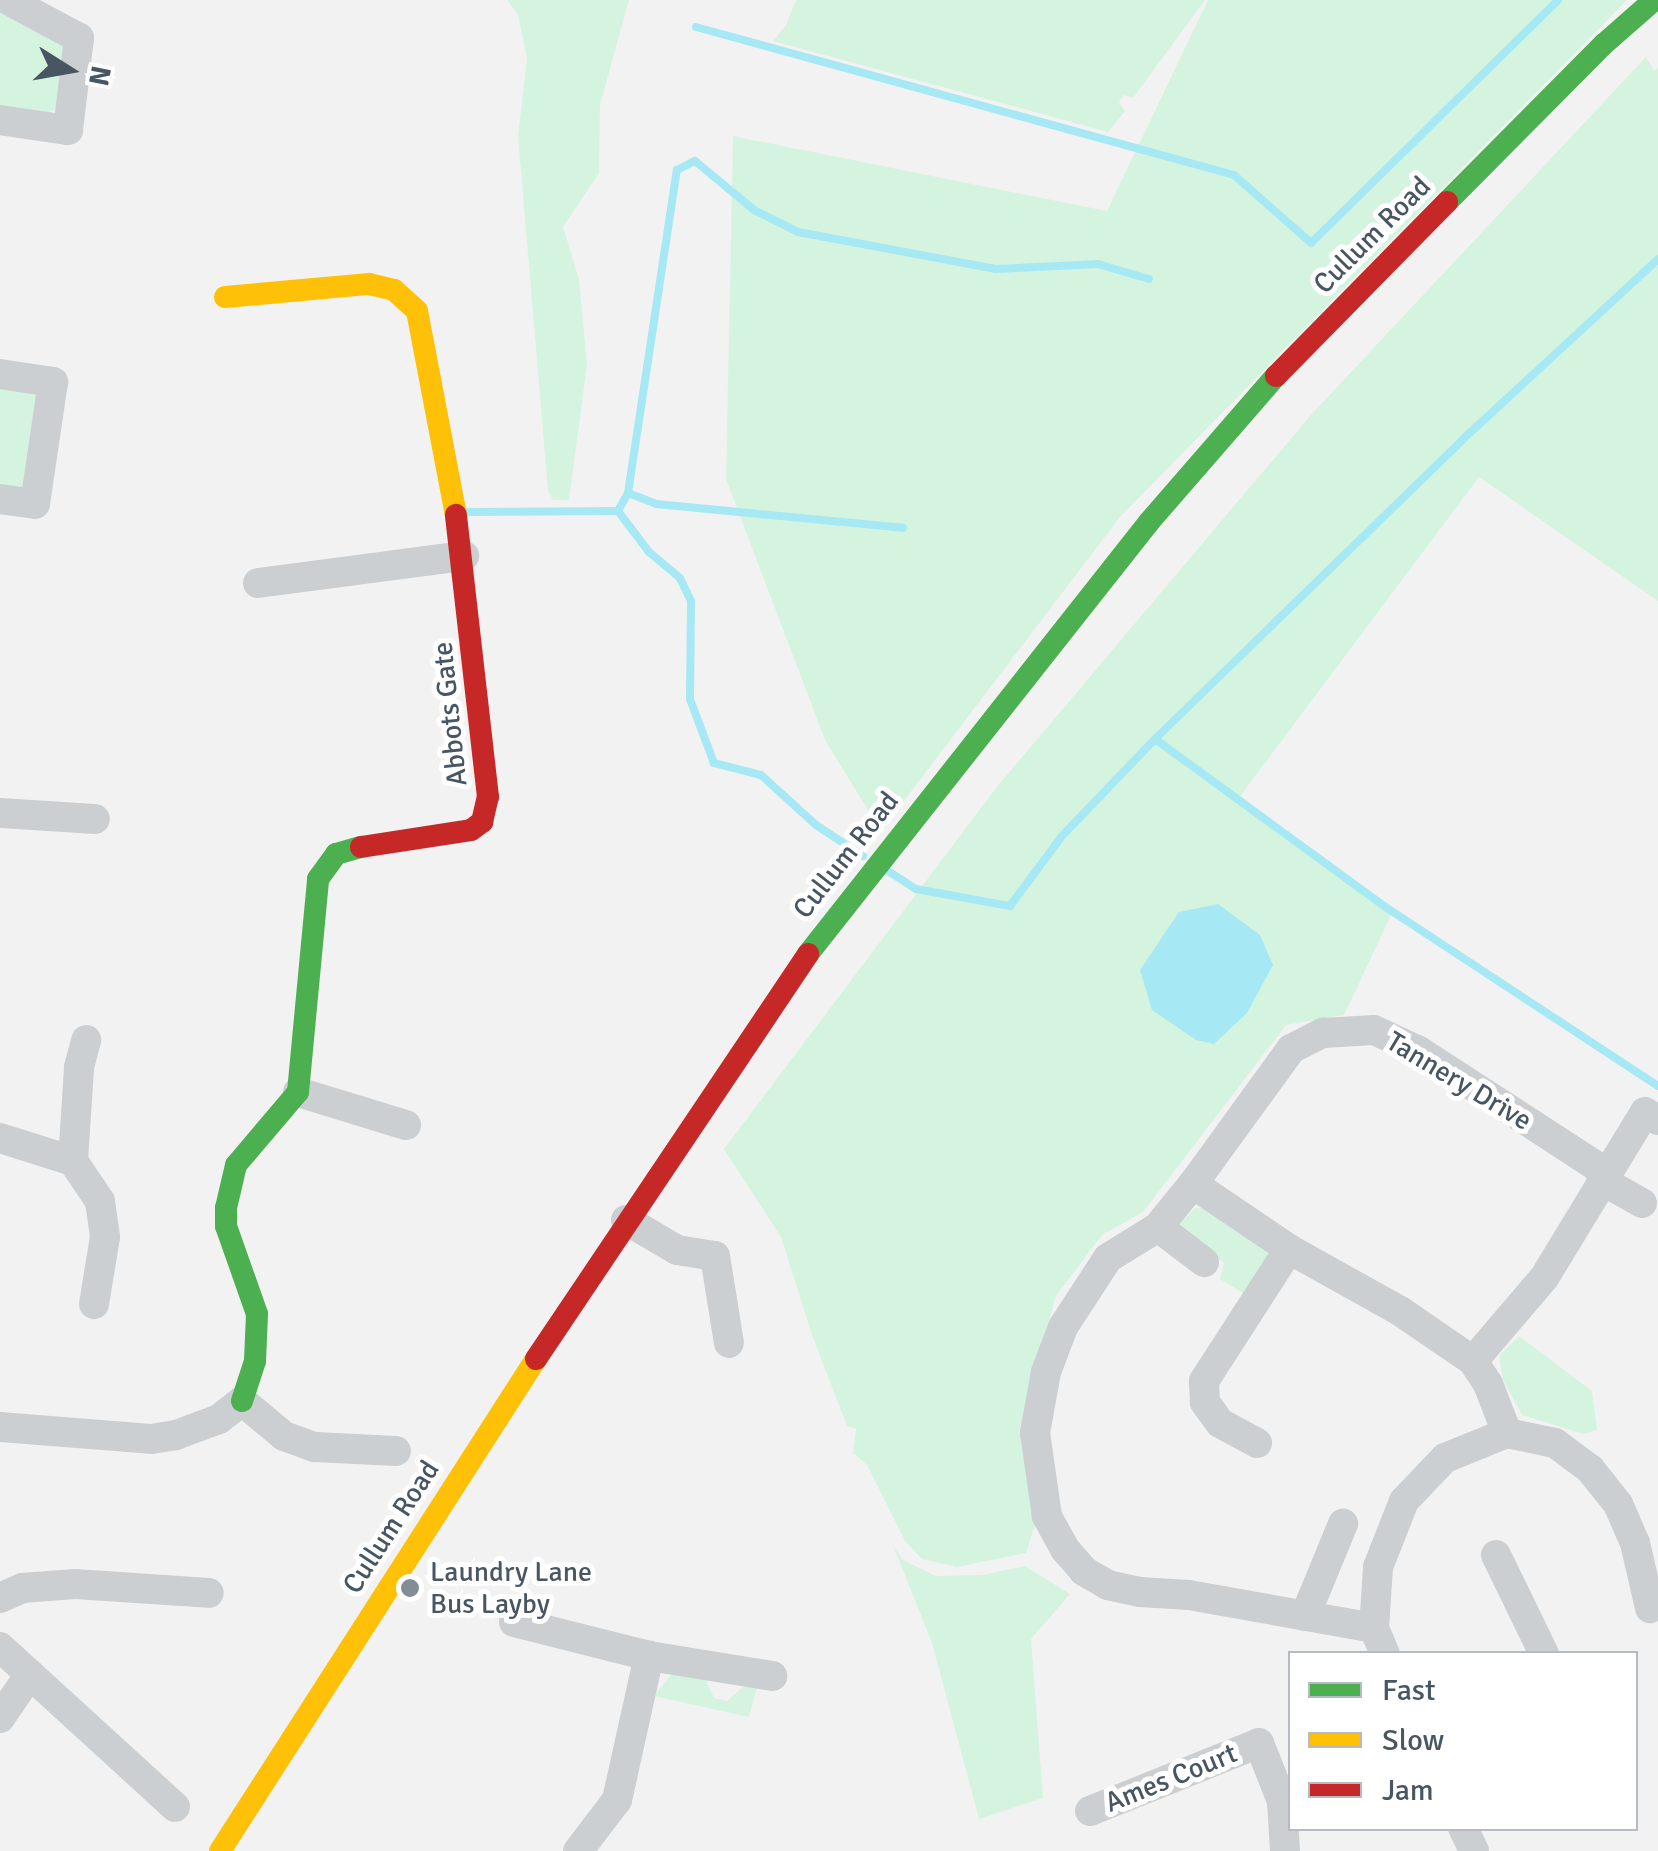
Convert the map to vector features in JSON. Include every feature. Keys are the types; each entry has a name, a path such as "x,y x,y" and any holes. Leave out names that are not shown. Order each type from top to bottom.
{"main road":[{"name":"Cullum Road","path":"220,1851 626,1220 784,987 872,867 1150,522 1282,370 1604,44 1654,0"},
{"name":"Abbots Gate","path":"225,298 369,284 394,290 412,304 422,321 464,556 486,810 482,822 470,830 348,849 326,865 318,879 298,1092"},
{"path":"242,1400 255,1361 257,1314 226,1226 231,1181 247,1147 298,1092"}],"street":[{"path":"0,120 69,145 81,27 8,0"},
{"path":"0,374 55,370 35,516 0,499"},
{"path":"258,583 464,556"},
{"path":"0,813 94,820"},
{"name":"Tannery Drive","path":"1379,1641 1305,1616 1108,1585 1075,1560 1048,1516 1035,1433 1046,1372 1058,1342 1108,1258 1158,1227 1291,1049 1324,1033 1374,1030 1419,1052 1642,1203"},
{"path":"86,1040 79,1067 73,1161 100,1201 106,1237 94,1304"},
{"path":"298,1092 406,1125"},
{"path":"1473,1361 1544,1278 1645,1112 1658,1120"},
{"path":"0,1138 73,1161"},
{"path":"1193,1184 1289,1249 1400,1311 1473,1361 1488,1384 1506,1432"},
{"path":"626,1220 677,1250 715,1256 729,1343"},
{"path":"1158,1227 1204,1262"},
{"path":"1257,1443 1220,1423 1205,1402 1204,1381 1289,1249"},
{"path":"0,1428 151,1438 176,1435 220,1419 242,1400 284,1436 300,1442 396,1451"},
{"path":"1379,1641 1378,1567 1404,1501 1444,1458 1506,1432 1555,1443 1590,1469 1618,1504 1635,1543 1650,1608"},
{"path":"1305,1616 1343,1524"},
{"path":"1496,1555 1543,1651"},
{"path":"0,1598 22,1588 75,1584 209,1594"},
{"path":"514,1622 649,1656 772,1676"},
{"path":"0,1647 175,1807"},
{"path":"578,1851 617,1800 649,1656"},
{"path":"0,1718 30,1674"},
{"name":"Ames Court","path":"1090,1811 1259,1743 1282,1801 1285,1851"}],"green space":[{"path":"507,0 629,0 600,105 599,173 563,227 579,279 587,365 569,500 553,500 548,491 518,136 527,58 518,15"},
{"path":"796,0 1205,0 1133,98 1124,95 1119,102 1125,111 1108,132 773,41 786,25"},
{"path":"1208,0 1627,0 1120,517 881,831 825,740 726,479 733,136 1107,211"},
{"path":"0,8 60,40 65,50 56,109 44,114 0,108"},
{"path":"1646,57 1654,71 1658,68 1658,601 1479,477 1238,799 1394,909 1344,1015 1286,1025 1143,1212 1102,1235 1056,1296 1028,1393 1040,1510 1026,1553 957,1567 922,1559 905,1541 867,1465 853,1453 856,1429 847,1426 812,1335 781,1237 724,1149 996,788 1310,416"},
{"path":"0,384 27,388 43,398 29,489 0,492"},
{"path":"1195,1208 1212,1208 1264,1240 1269,1260 1246,1295 1220,1279 1224,1263 1177,1227"},
{"path":"1519,1336 1592,1391 1597,1430 1583,1434 1522,1415 1503,1380 1499,1356"},
{"path":"893,1545 903,1560 936,1576 982,1575 1025,1566 1070,1594 1031,1639 1043,1798 979,1819 932,1643"},
{"path":"677,1668 704,1676 714,1698 727,1701 743,1687 758,1684 749,1717 654,1696"}],"water":[{"path":"1218,904 1260,935 1273,965 1247,1013 1214,1044 1196,1040 1152,1010 1140,970 1179,912"}],"waterway":[{"path":"696,27 1234,175 1311,243 1558,0"},
{"path":"863,856 816,825 761,775 714,763 690,699 691,601 680,578 649,552 618,511 628,493 677,170 695,161 754,210 798,232 996,269 1098,264 1149,279"},
{"path":"888,871 916,889 1010,906 1062,836 1155,739 1461,441 1658,259"},
{"path":"628,493 656,504 903,528"},
{"path":"468,512 618,511"},
{"path":"1155,739 1387,908 1658,1086"}],"traffic: fast":[{"path":"1447,202 1604,44 1654,0"},
{"path":"808,954 1149,522 1276,376"},
{"path":"242,1401 255,1361 257,1314 226,1226 226,1208 236,1165 298,1092 318,879 336,854 361,847"}],"traffic: slow":[{"path":"225,297 369,284 394,290 417,311 456,515"},
{"path":"220,1851 536,1359"}],"traffic: jam":[{"path":"1276,376 1447,202"},
{"path":"361,847 471,830 482,822 488,797 456,515"},
{"path":"536,1359 808,954"}],"place":[{"name":"Laundry Lane Bus Layby","path":"410,1588"}]}
